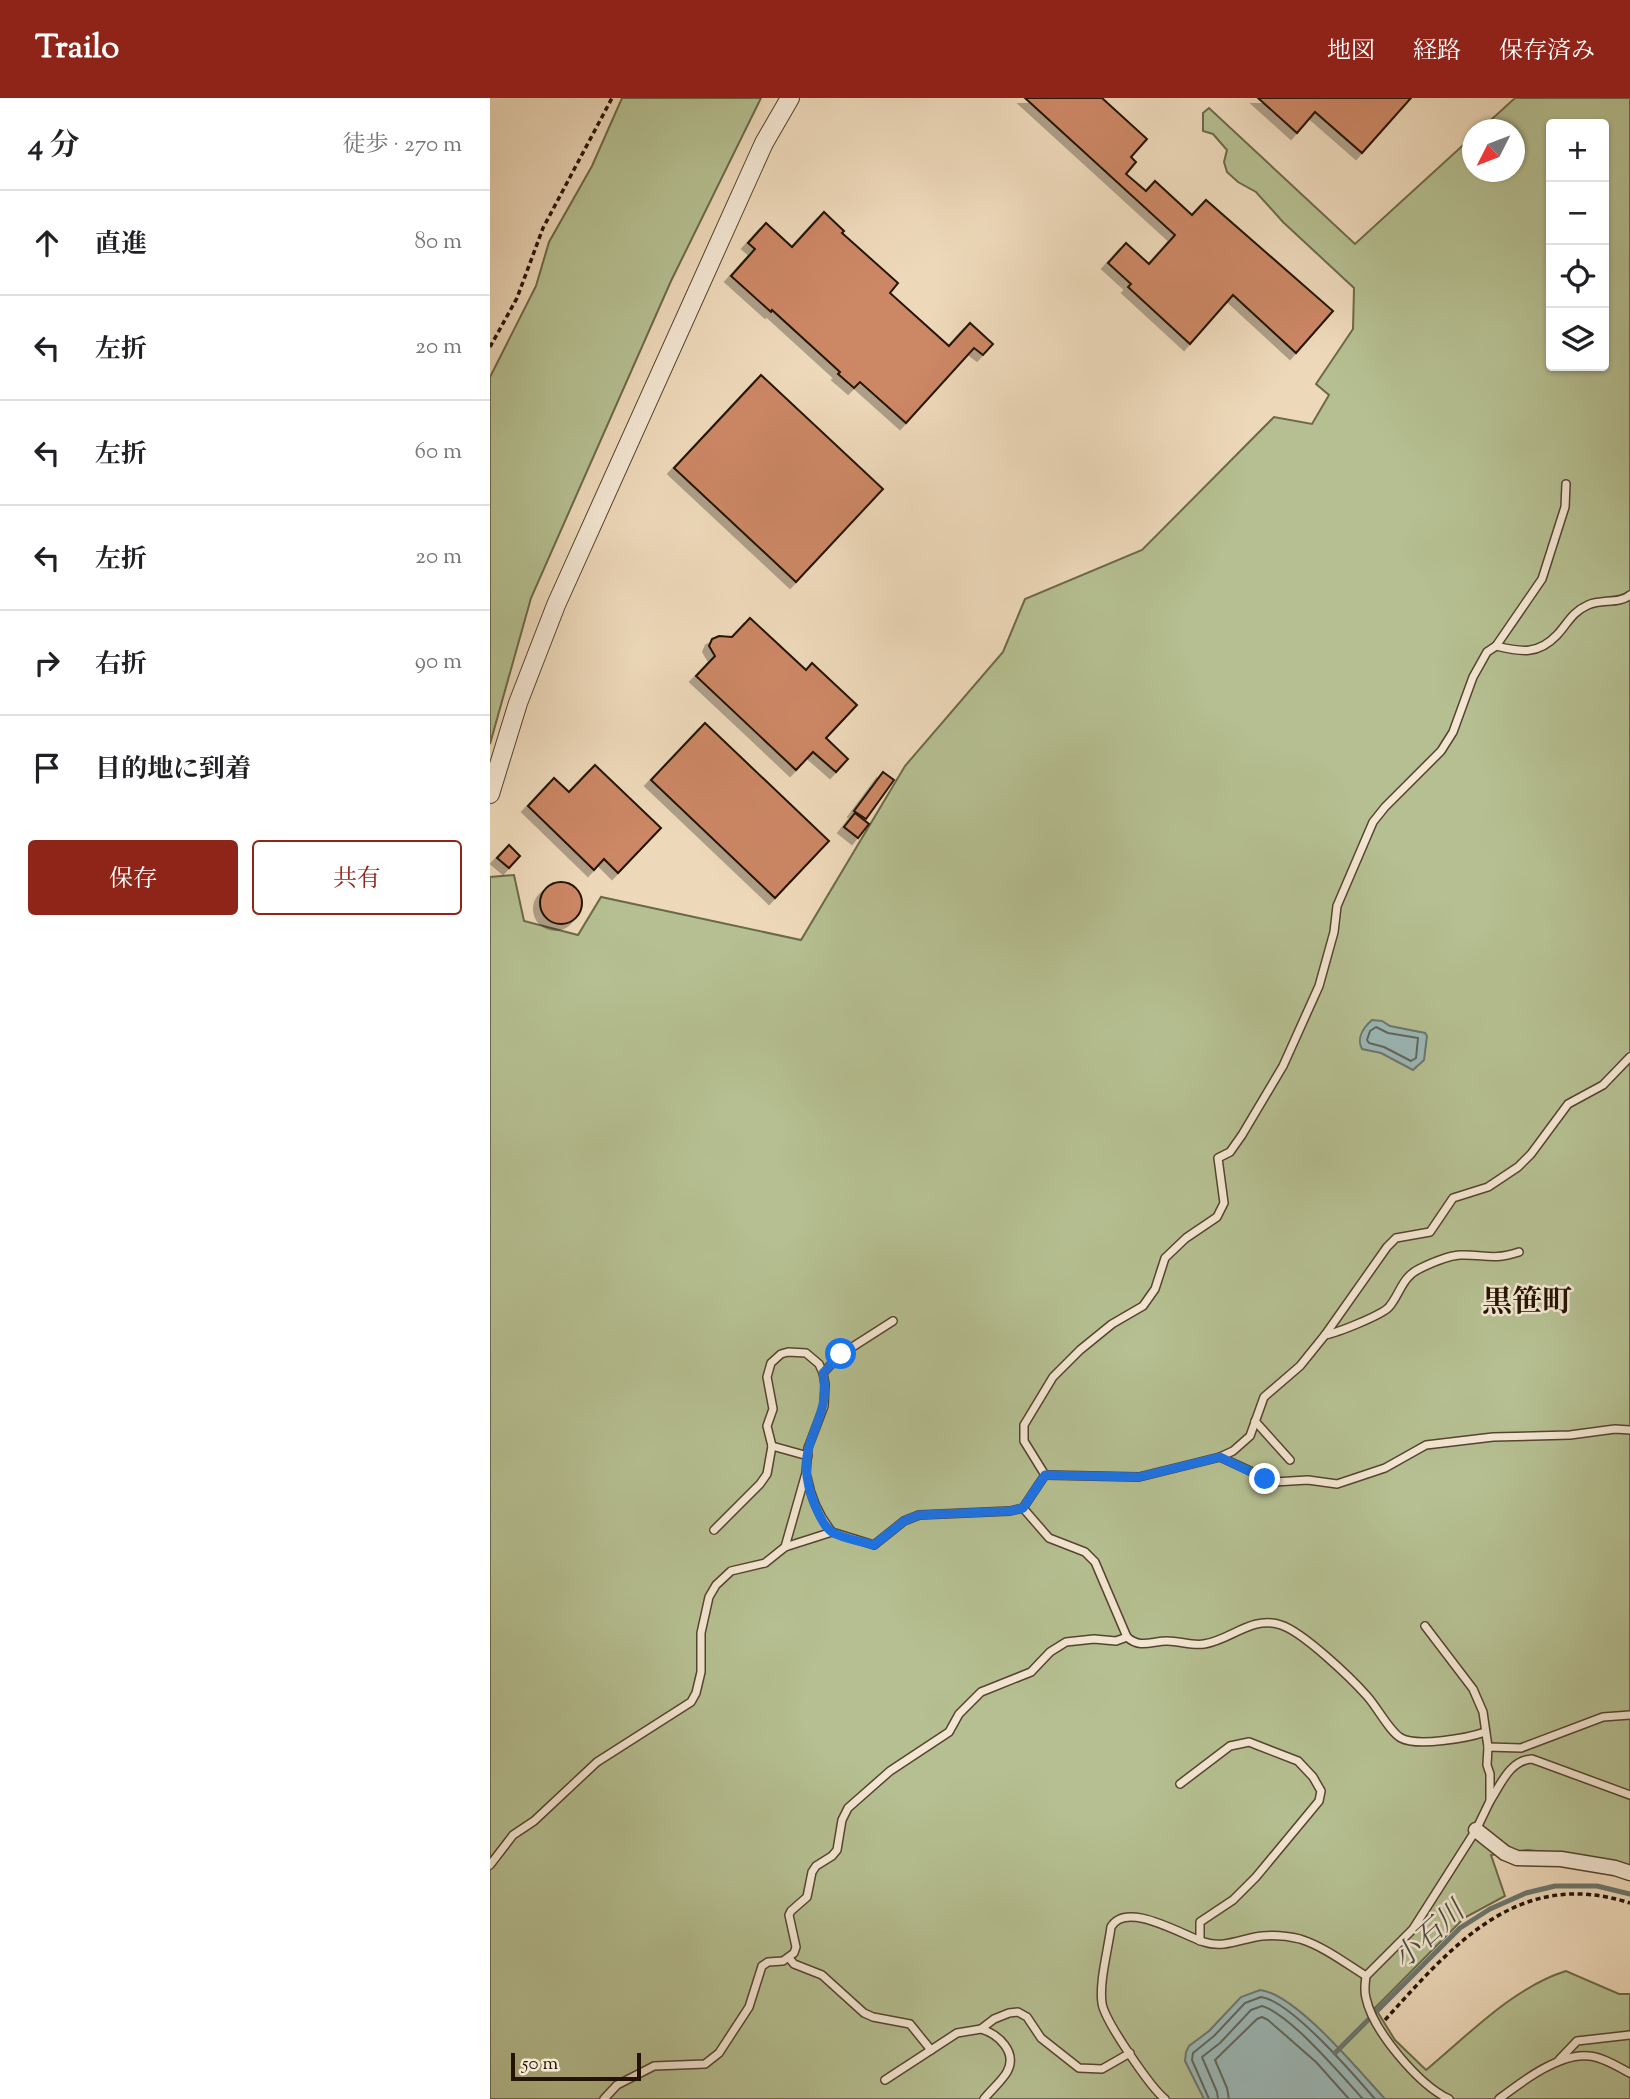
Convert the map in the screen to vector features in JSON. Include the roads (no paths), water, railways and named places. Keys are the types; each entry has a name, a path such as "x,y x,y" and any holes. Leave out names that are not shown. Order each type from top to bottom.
{"street":[{"path":"490,794 518,703 555,605 764,143 790,98"},
{"path":"1476,1830 1505,1853 1517,1858 1561,1859 1630,1873"}],"lane":[{"path":"1045,1475 1024,1441 1024,1425 1053,1377 1112,1324 1143,1306 1155,1289 1165,1258 1186,1238 1217,1217 1224,1203 1218,1158 1230,1152 1283,1066 1319,986 1334,932 1337,906 1373,822 1441,751 1452,732 1473,677 1487,652 1496,646 1542,579 1565,507 1566,484"},
{"path":"1496,646 1522,652 1540,648 1557,635 1571,615 1587,605 1602,600 1625,599 1630,595"},
{"path":"1045,1475 1139,1477 1220,1457 1233,1451 1250,1436 1264,1397 1300,1366 1396,1238 1430,1232 1453,1198 1488,1187 1518,1167 1568,1104 1603,1085 1630,1057"},
{"path":"1325,1335 1340,1332 1386,1310 1408,1276 1433,1263 1460,1255 1500,1258 1519,1252"},
{"path":"823,1373 841,1354 893,1321"},
{"path":"714,1530 767,1474 772,1446 767,1426 773,1402 767,1377 771,1363 781,1354 806,1353 819,1364 823,1373 824,1406 808,1448 806,1473 785,1547"},
{"path":"1255,1421 1290,1460"},
{"path":"1220,1457 1274,1482 1308,1480 1337,1484 1385,1468 1426,1445 1493,1437 1630,1430"},
{"path":"772,1446 808,1456"},
{"path":"806,1473 814,1504 832,1532"},
{"path":"490,1865 513,1835 534,1821 597,1762 691,1702 701,1672 701,1633 709,1597 716,1585 731,1571 765,1563 785,1547 832,1532 874,1545 904,1521 919,1515 1010,1511 1023,1508 1045,1475"},
{"path":"1023,1508 1049,1538 1085,1552 1095,1562 1127,1637 1133,1643 1165,1641 1206,1644 1258,1622 1281,1625 1316,1647 1367,1696 1399,1738 1414,1742 1469,1738 1485,1732"},
{"path":"1425,1626 1472,1689 1483,1712 1488,1747 1490,1801"},
{"path":"604,2099 617,2085 653,2066 705,2064 719,2053 749,2007 762,1966 768,1962 789,1958 796,1947 789,1915 807,1897 812,1872 816,1866 837,1850 842,1820 848,1808 890,1771 950,1732 958,1714 981,1692 1031,1672 1050,1652 1066,1642 1094,1639 1116,1641 1127,1637"},
{"path":"1488,1747 1521,1748 1603,1717 1630,1715"},
{"path":"1180,1784 1230,1746 1248,1742 1298,1761 1313,1777 1321,1791 1319,1801 1256,1877 1233,1900 1200,1922 1200,1941"},
{"path":"1449,2099 1435,2092 1413,2071 1377,2024 1366,1997 1366,1976 1413,1929 1429,1908 1451,1867 1476,1830 1490,1801 1510,1769 1521,1759 1532,1759 1630,1795"},
{"path":"1165,2099 1153,2088 1117,2035 1102,2004 1113,1923 1124,1916 1138,1916 1212,1945 1261,1936 1298,1939 1311,1943 1366,1976"},
{"path":"789,1958 794,1964 822,1975 864,2013 910,2024 931,2050"},
{"path":"981,2029 1009,2012 1018,2012 1033,2023 1047,2043 1079,2068 1090,2070 1102,2068 1130,2053"},
{"path":"885,2080 957,2033 981,2029 992,2032 999,2038 1009,2054 1007,2072 984,2099"},
{"path":"1558,2062 1577,2041 1630,2035"},
{"path":"1499,2099 1526,2077 1558,2062 1587,2055 1614,2064 1630,2073"}],"water":[{"path":"1372,1020 1425,1033 1427,1036 1424,1060 1413,1070 1381,1053 1362,1049 1360,1037"},
{"path":"1260,1990 1275,1995 1309,2019 1385,2099 1204,2099 1185,2061 1189,2046 1209,2031 1241,1997"}],"waterway":[{"name":"小石川","path":"1335,2053 1460,1928 1490,1909 1526,1893 1555,1886 1597,1886 1630,1894"}],"district":[{"name":"黒笹町","path":"1527,1301"}]}
